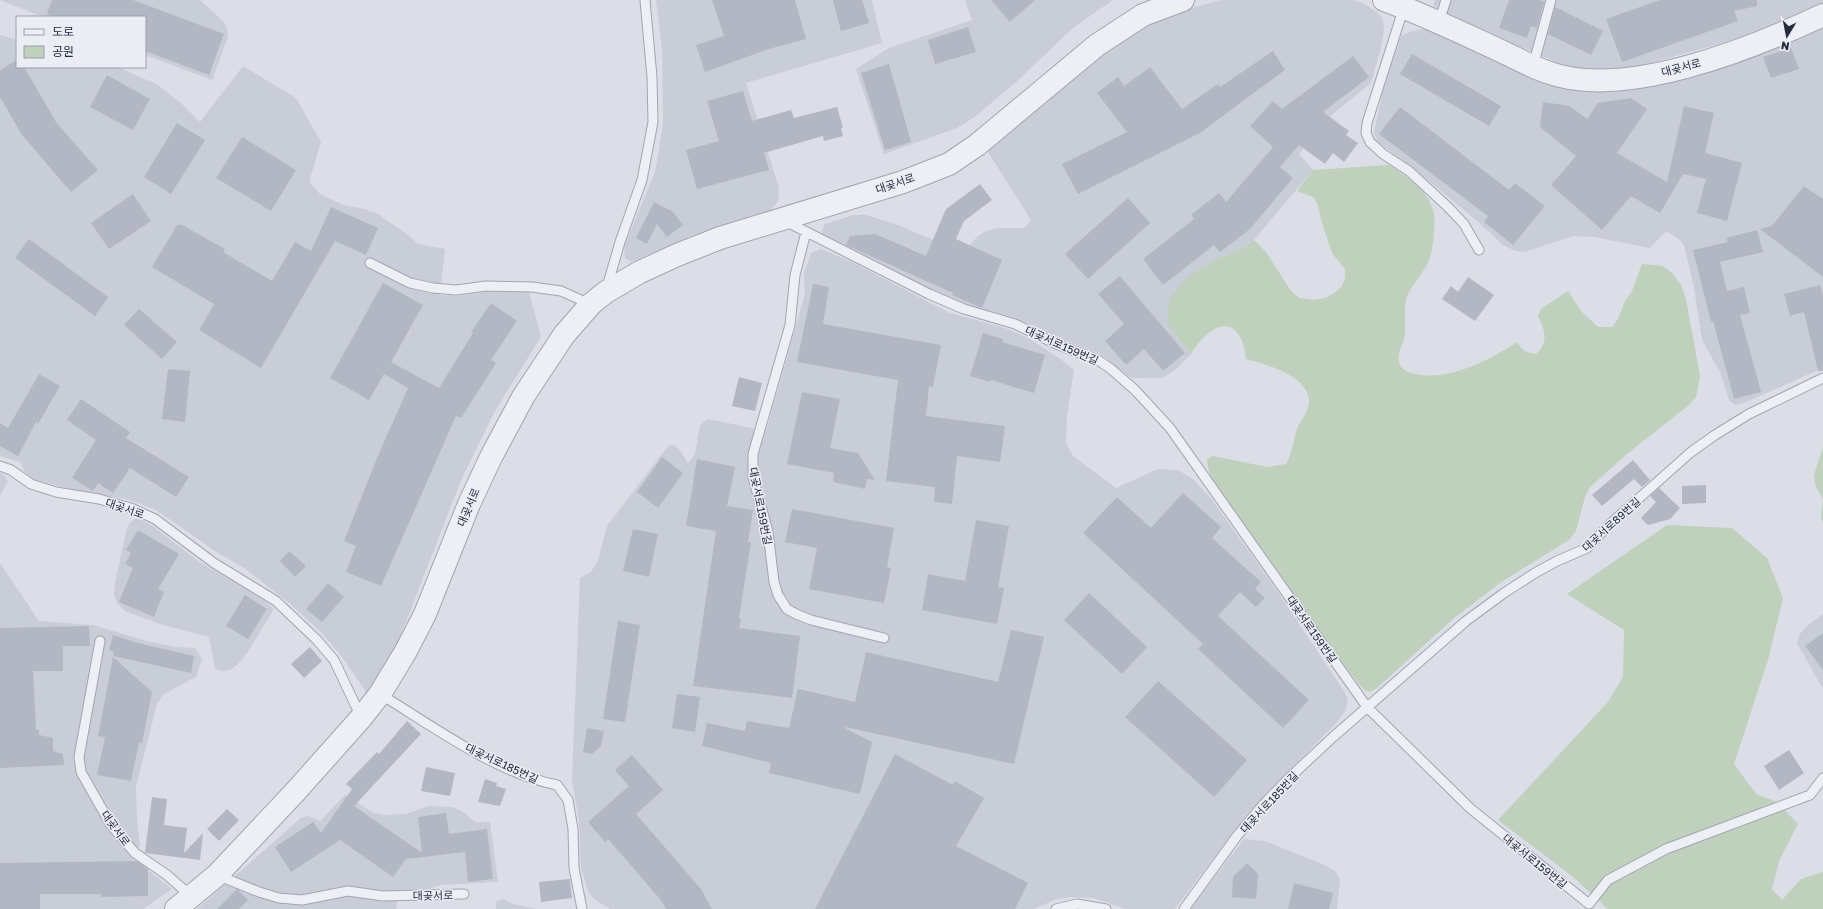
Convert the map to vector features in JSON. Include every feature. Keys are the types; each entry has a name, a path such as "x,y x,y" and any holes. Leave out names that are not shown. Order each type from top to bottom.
{"street":[{"name":"대곶서로","path":"184,903 217,875 361,718 380,694 406,651 425,614 469,504 491,457 516,411 564,335 599,298 640,272 720,238 902,182 949,164 977,145 1097,45 1143,14 1172,1"},
{"name":"대곶서로","path":"1394,4 1439,22 1548,73 1588,81 1626,80 1672,70 1729,54 1792,30 1823,15"}],"lane":[{"path":"370,263 410,283 433,288 456,290 486,286 532,287 599,298 642,180 648,156 653,122 652,77 645,0"},
{"path":"1439,22 1446,0"},
{"path":"1533,66 1551,0"},
{"name":"대곶서로","path":"1394,4 1366,133 1370,142 1383,154 1408,171 1448,207 1464,224 1479,250"},
{"name":"대곶서로159번길","path":"782,219 929,294 964,309 1015,324 1054,343 1098,360 1112,369 1135,390 1170,428 1367,707 1471,809 1592,906 1608,880 1666,849 1810,795 1823,778"},
{"name":"대곶서로159번길","path":"806,232 795,276 790,325 753,454 753,477 768,532 774,582 778,595 787,609 811,620 884,638"},
{"name":"대곶서로89번길","path":"1367,707 1466,621 1504,593 1557,561 1587,548 1610,524 1691,452 1749,414 1823,378"},
{"name":"대곶서로","path":"0,466 11,470 38,486 56,492 132,508 155,520 214,563 276,601 317,640 334,660 361,718"},
{"name":"대곶서로","path":"100,641 80,752 81,772 111,825 135,853 167,875 184,903"},
{"name":"대곶서로185번길","path":"380,694 458,742 509,769 539,782 557,785 568,800 573,829 574,868 582,909"},
{"name":"대곶서로185번길","path":"1184,909 1237,836 1261,807 1294,774 1367,707"},
{"name":"대곶서로","path":"217,875 259,892 279,898 302,900 348,891 383,896 464,894"},
{"path":"1056,909 1077,904 1106,909"}],"shaded area":[{"path":"0,0 200,0 223,21 227,28 228,37 212,80 146,55 146,16 40,16"},
{"path":"656,0 872,0 882,43 746,83 779,188 778,201 771,210 691,236 631,262 625,258 624,247 655,172 663,125 662,50"},
{"path":"965,0 1113,0 1073,28 1016,82 976,116 957,128 884,154 856,69 889,48 972,20"},
{"path":"1221,0 1353,0 1363,3 1378,13 1383,20 1384,30 1381,48 1371,83 1323,122 1299,154 1313,170 1254,240 1236,252 1218,258 1204,267 1169,327 1191,354 1176,369 1163,378 1131,378 1101,354 1056,337 1028,323 1009,316 967,305 932,290 824,237 821,232 825,224 853,215 866,215 898,225 963,253 977,237 986,231 998,228 1024,228 1031,220 986,149 1088,65 1121,41 1151,23 1181,11"},
{"path":"1435,0 1823,0 1823,4 1802,16 1726,42 1622,71 1577,69 1556,62 1453,18 1433,6"},
{"path":"1823,24 1823,368 1744,403 1735,405 1729,400 1720,372 1702,340 1694,288 1684,245 1678,238 1666,231 1650,248 1594,237 1574,236 1524,252 1515,251 1503,245 1476,220 1412,167 1378,142 1374,133 1383,90 1401,36 1421,29 1433,31 1531,77 1564,87 1587,91 1615,91 1671,79"},
{"path":"0,35 16,40 16,68 120,68 158,85 182,104 200,122 243,66 296,98 321,142 309,182 320,194 343,205 365,209 378,214 407,234 418,244 445,249 440,295 458,296 491,291 529,292 541,337 496,409 462,478 391,658 367,693 342,657 322,633 288,602 244,568 215,551 156,510 127,499 69,489 31,478 25,472 20,462 0,456"},
{"path":"821,249 848,260 950,313 1005,328 1030,339 1074,370 1067,417 1066,443 1073,456 1116,488 1158,469 1178,470 1194,480 1209,496 1271,582 1344,691 1348,700 1346,709 1338,721 1247,814 1175,909 1125,909 1094,898 1070,897 1054,900 1034,909 610,909 594,899 588,891 581,868 579,821 572,780 580,578 591,572 598,560 607,526 668,446 674,445 680,450 688,463 695,454 700,425 708,419 766,431 805,294 804,273 811,253"},
{"path":"0,472 5,476 8,482 0,495"},
{"path":"137,518 150,524 198,561 261,598 274,609 249,650 238,664 230,670 222,671 215,669 209,637 160,624 125,611 117,603 114,595 115,582 126,532 130,522"},
{"path":"0,563 39,621 93,625 150,642 175,647 195,648 202,659 196,677 164,694 157,704 136,786 140,846 131,857 172,889 143,909 0,909"},
{"path":"1823,614 1823,689 1797,643 1799,635 1808,625"},
{"path":"345,795 374,813 386,815 406,814 428,806 452,807 462,811 475,822 490,822 498,882 440,885 397,901 396,909 197,909 301,818 308,816 320,821"},
{"path":"1244,839 1265,841 1322,864 1335,871 1340,879 1337,909 1190,909"},
{"path":"503,899 513,904 537,909 496,909 496,902"}],"green space":[{"path":"1389,165 1414,183 1425,194 1434,213 1435,225 1432,250 1427,265 1410,290 1406,299 1405,334 1399,352 1399,362 1404,370 1421,375 1446,374 1459,371 1496,355 1517,342 1525,351 1536,354 1540,350 1544,341 1544,331 1538,316 1541,309 1568,291 1581,311 1598,327 1612,327 1618,319 1625,301 1632,291 1642,264 1663,266 1673,274 1681,285 1686,299 1700,376 1696,397 1689,405 1627,454 1590,487 1585,497 1576,531 1569,540 1500,583 1454,618 1377,688 1370,692 1363,689 1339,658 1212,479 1208,468 1207,459 1213,456 1267,467 1286,464 1297,429 1309,405 1307,392 1302,385 1285,372 1246,359 1244,345 1241,338 1235,330 1228,326 1214,330 1207,335 1191,354 1169,327 1167,313 1171,296 1189,276 1218,258 1236,252 1254,240 1266,252 1291,291 1299,298 1313,300 1325,298 1336,292 1342,286 1345,278 1345,269 1332,253 1317,203 1313,197 1297,191 1313,170"},
{"path":"1823,447 1823,499 1816,487 1814,475"},
{"path":"1823,499 1823,523 1821,516"},
{"path":"1667,525 1732,528 1767,558 1783,598 1768,660 1734,764 1756,794 1777,802 1798,824 1779,861 1772,889 1782,900 1801,879 1823,872 1823,909 1608,909 1573,877 1498,820 1608,702 1623,677 1624,630 1567,594"}],"building":[{"path":"52,0 133,0 224,34 209,75 146,51 146,16 53,16 47,14"},
{"path":"712,0 795,0 806,39 769,49 705,72 696,45 724,36"},
{"path":"833,0 862,0 869,23 841,31"},
{"path":"991,0 1035,0 1010,22"},
{"path":"1509,0 1540,0 1544,2 1537,28 1531,26 1527,38 1499,28"},
{"path":"1660,0 1757,0 1757,6 1734,11 1738,21 1622,62 1606,19"},
{"path":"1555,7 1603,31 1591,55 1548,34"},
{"path":"968,27 976,52 935,64 928,40"},
{"path":"1791,48 1799,69 1771,78 1763,57"},
{"path":"1273,51 1285,70 1200,133 1078,194 1062,164 1127,132 1097,93 1118,77 1124,86 1150,67 1182,109 1218,84 1220,87"},
{"path":"1412,54 1501,106 1489,126 1400,74"},
{"path":"1353,56 1369,77 1323,112 1349,131 1346,135 1358,143 1344,162 1333,153 1325,164 1299,145 1280,167 1293,178 1250,229 1220,252 1214,245 1163,285 1143,259 1194,219 1191,215 1219,193 1226,202 1273,147 1250,126 1273,101 1282,109"},
{"path":"16,61 16,68 25,68 56,122 98,170 71,192 22,135 0,97 0,70"},
{"path":"889,64 911,142 885,150 861,73"},
{"path":"107,75 150,99 133,130 90,107"},
{"path":"743,91 752,121 791,110 794,118 837,107 843,128 841,128 843,136 824,141 823,136 764,153 769,170 697,189 686,150 719,141 707,101"},
{"path":"1631,98 1647,109 1617,153 1667,182 1684,106 1714,113 1705,153 1742,163 1727,221 1697,213 1706,179 1683,174 1660,213 1631,196 1602,230 1551,185 1576,156 1540,127 1543,102 1570,106 1587,119 1598,103"},
{"path":"1400,107 1509,190 1515,183 1545,206 1513,245 1484,222 1488,216 1379,134"},
{"path":"177,123 205,140 171,194 144,177"},
{"path":"242,137 296,170 271,211 216,178"},
{"path":"980,184 992,200 964,221 956,239 1002,260 982,308 952,295 953,293 846,245 850,236 875,234 926,256 946,209"},
{"path":"1804,186 1823,199 1823,277 1760,229 1772,226"},
{"path":"133,194 151,221 109,249 91,223"},
{"path":"1128,198 1150,223 1088,279 1065,254"},
{"path":"654,202 673,212 683,225 667,237 657,224 647,244 636,238"},
{"path":"331,207 378,228 366,255 335,241 261,368 199,330 214,304 152,267 177,225 182,225 225,249 223,252 272,281 295,242 311,251"},
{"path":"1757,230 1763,252 1720,262 1727,291 1744,287 1750,313 1740,315 1761,392 1734,399 1713,321 1711,322 1693,250 1728,242 1726,238"},
{"path":"29,239 108,297 95,316 15,258"},
{"path":"1120,276 1185,353 1163,371 1144,349 1126,365 1105,341 1124,324 1098,294"},
{"path":"1468,277 1494,295 1475,321 1442,299 1451,286 1458,292"},
{"path":"383,283 423,305 391,362 439,388 473,333 471,332 491,303 517,321 491,360 496,363 461,418 456,416 381,586 346,572 356,546 344,541 377,458 408,388 384,374 369,400 330,378"},
{"path":"813,284 829,287 823,324 941,345 933,387 929,386 926,416 1005,426 1000,462 957,456 952,504 934,502 935,487 886,481 898,380 797,362"},
{"path":"1820,285 1823,295 1823,371 1818,371 1804,312 1790,316 1784,294"},
{"path":"139,309 177,342 162,359 124,325"},
{"path":"983,333 1003,339 1002,342 1045,355 1034,393 991,380 990,382 970,376"},
{"path":"168,369 190,371 185,422 162,419"},
{"path":"39,374 60,386 38,424 36,422 18,456 0,446 0,423 8,428"},
{"path":"739,377 762,383 755,411 732,406"},
{"path":"802,392 840,399 830,448 858,453 875,480 867,479 865,489 833,482 834,473 787,464"},
{"path":"81,399 130,432 126,438 189,477 176,497 130,468 113,493 98,483 93,491 72,478 96,440 67,420"},
{"path":"662,457 683,473 658,508 637,492"},
{"path":"697,459 735,467 727,506 753,510 748,542 751,542 739,618 741,619 739,628 800,636 792,698 693,686 716,531 686,526"},
{"path":"1633,460 1650,480 1642,487 1634,479 1602,506 1592,495"},
{"path":"1706,485 1706,503 1682,504 1682,486"},
{"path":"1659,488 1680,508 1670,519 1648,525 1641,518 1656,502 1650,496"},
{"path":"1183,493 1221,527 1212,538 1261,582 1255,589 1265,598 1256,607 1240,592 1218,616 1309,700 1283,728 1198,649 1203,644 1083,533 1117,497 1151,528"},
{"path":"792,509 894,528 887,567 891,568 884,603 809,589 817,548 785,542"},
{"path":"976,520 1009,526 998,587 1004,588 997,624 922,610 928,574 965,581"},
{"path":"633,529 658,534 649,577 623,571"},
{"path":"138,530 179,554 158,589 164,592 154,617 119,602 133,568 125,564 131,553 126,550"},
{"path":"289,551 306,566 295,577 280,561"},
{"path":"328,583 344,597 322,622 306,609"},
{"path":"1089,593 1147,647 1122,674 1064,620"},
{"path":"245,595 267,609 248,639 226,626"},
{"path":"618,621 640,625 625,722 603,719"},
{"path":"89,626 90,646 63,646 63,671 33,671 36,730 39,730 39,735 53,738 53,751 63,754 64,765 0,768 0,628"},
{"path":"1011,630 1044,637 1014,764 845,727 872,742 860,794 769,773 771,763 702,746 707,723 745,731 747,721 789,728 798,689 855,702 866,652 998,682"},
{"path":"1823,633 1823,670 1805,646"},
{"path":"113,635 138,643 194,656 191,673 113,656 114,652 109,650"},
{"path":"310,647 322,661 304,678 291,664"},
{"path":"113,657 152,692 142,743 139,742 131,781 97,775 105,737 98,736"},
{"path":"1158,681 1247,760 1214,797 1125,717"},
{"path":"677,694 700,697 695,732 672,728"},
{"path":"407,721 421,734 354,806 422,853 418,817 446,813 449,834 487,829 493,879 468,882 465,852 406,859 393,877 340,840 291,872 275,847 313,822 321,833 352,789 346,784 377,752 379,754"},
{"path":"587,728 604,731 601,746 592,754 583,752"},
{"path":"1789,750 1804,773 1779,790 1764,766"},
{"path":"895,754 953,785 955,781 984,798 956,846 1028,883 1015,909 815,909"},
{"path":"632,755 663,790 636,814 701,889 712,909 666,909 660,899 608,839 605,842 588,822 629,786 615,770"},
{"path":"426,767 455,773 450,796 421,791"},
{"path":"485,779 497,783 496,786 506,789 500,806 478,802"},
{"path":"152,797 167,799 164,825 187,828 184,853 203,833 200,860 145,853"},
{"path":"227,809 239,820 219,841 207,829"},
{"path":"137,861 148,869 148,896 101,897 101,894 40,894 40,909 0,909 0,863"},
{"path":"1247,863 1258,874 1256,899 1232,897 1233,877"},
{"path":"570,879 572,898 541,902 539,882"},
{"path":"1294,883 1333,893 1329,909 1288,909"},
{"path":"237,889 248,900 239,909 217,909"}]}
